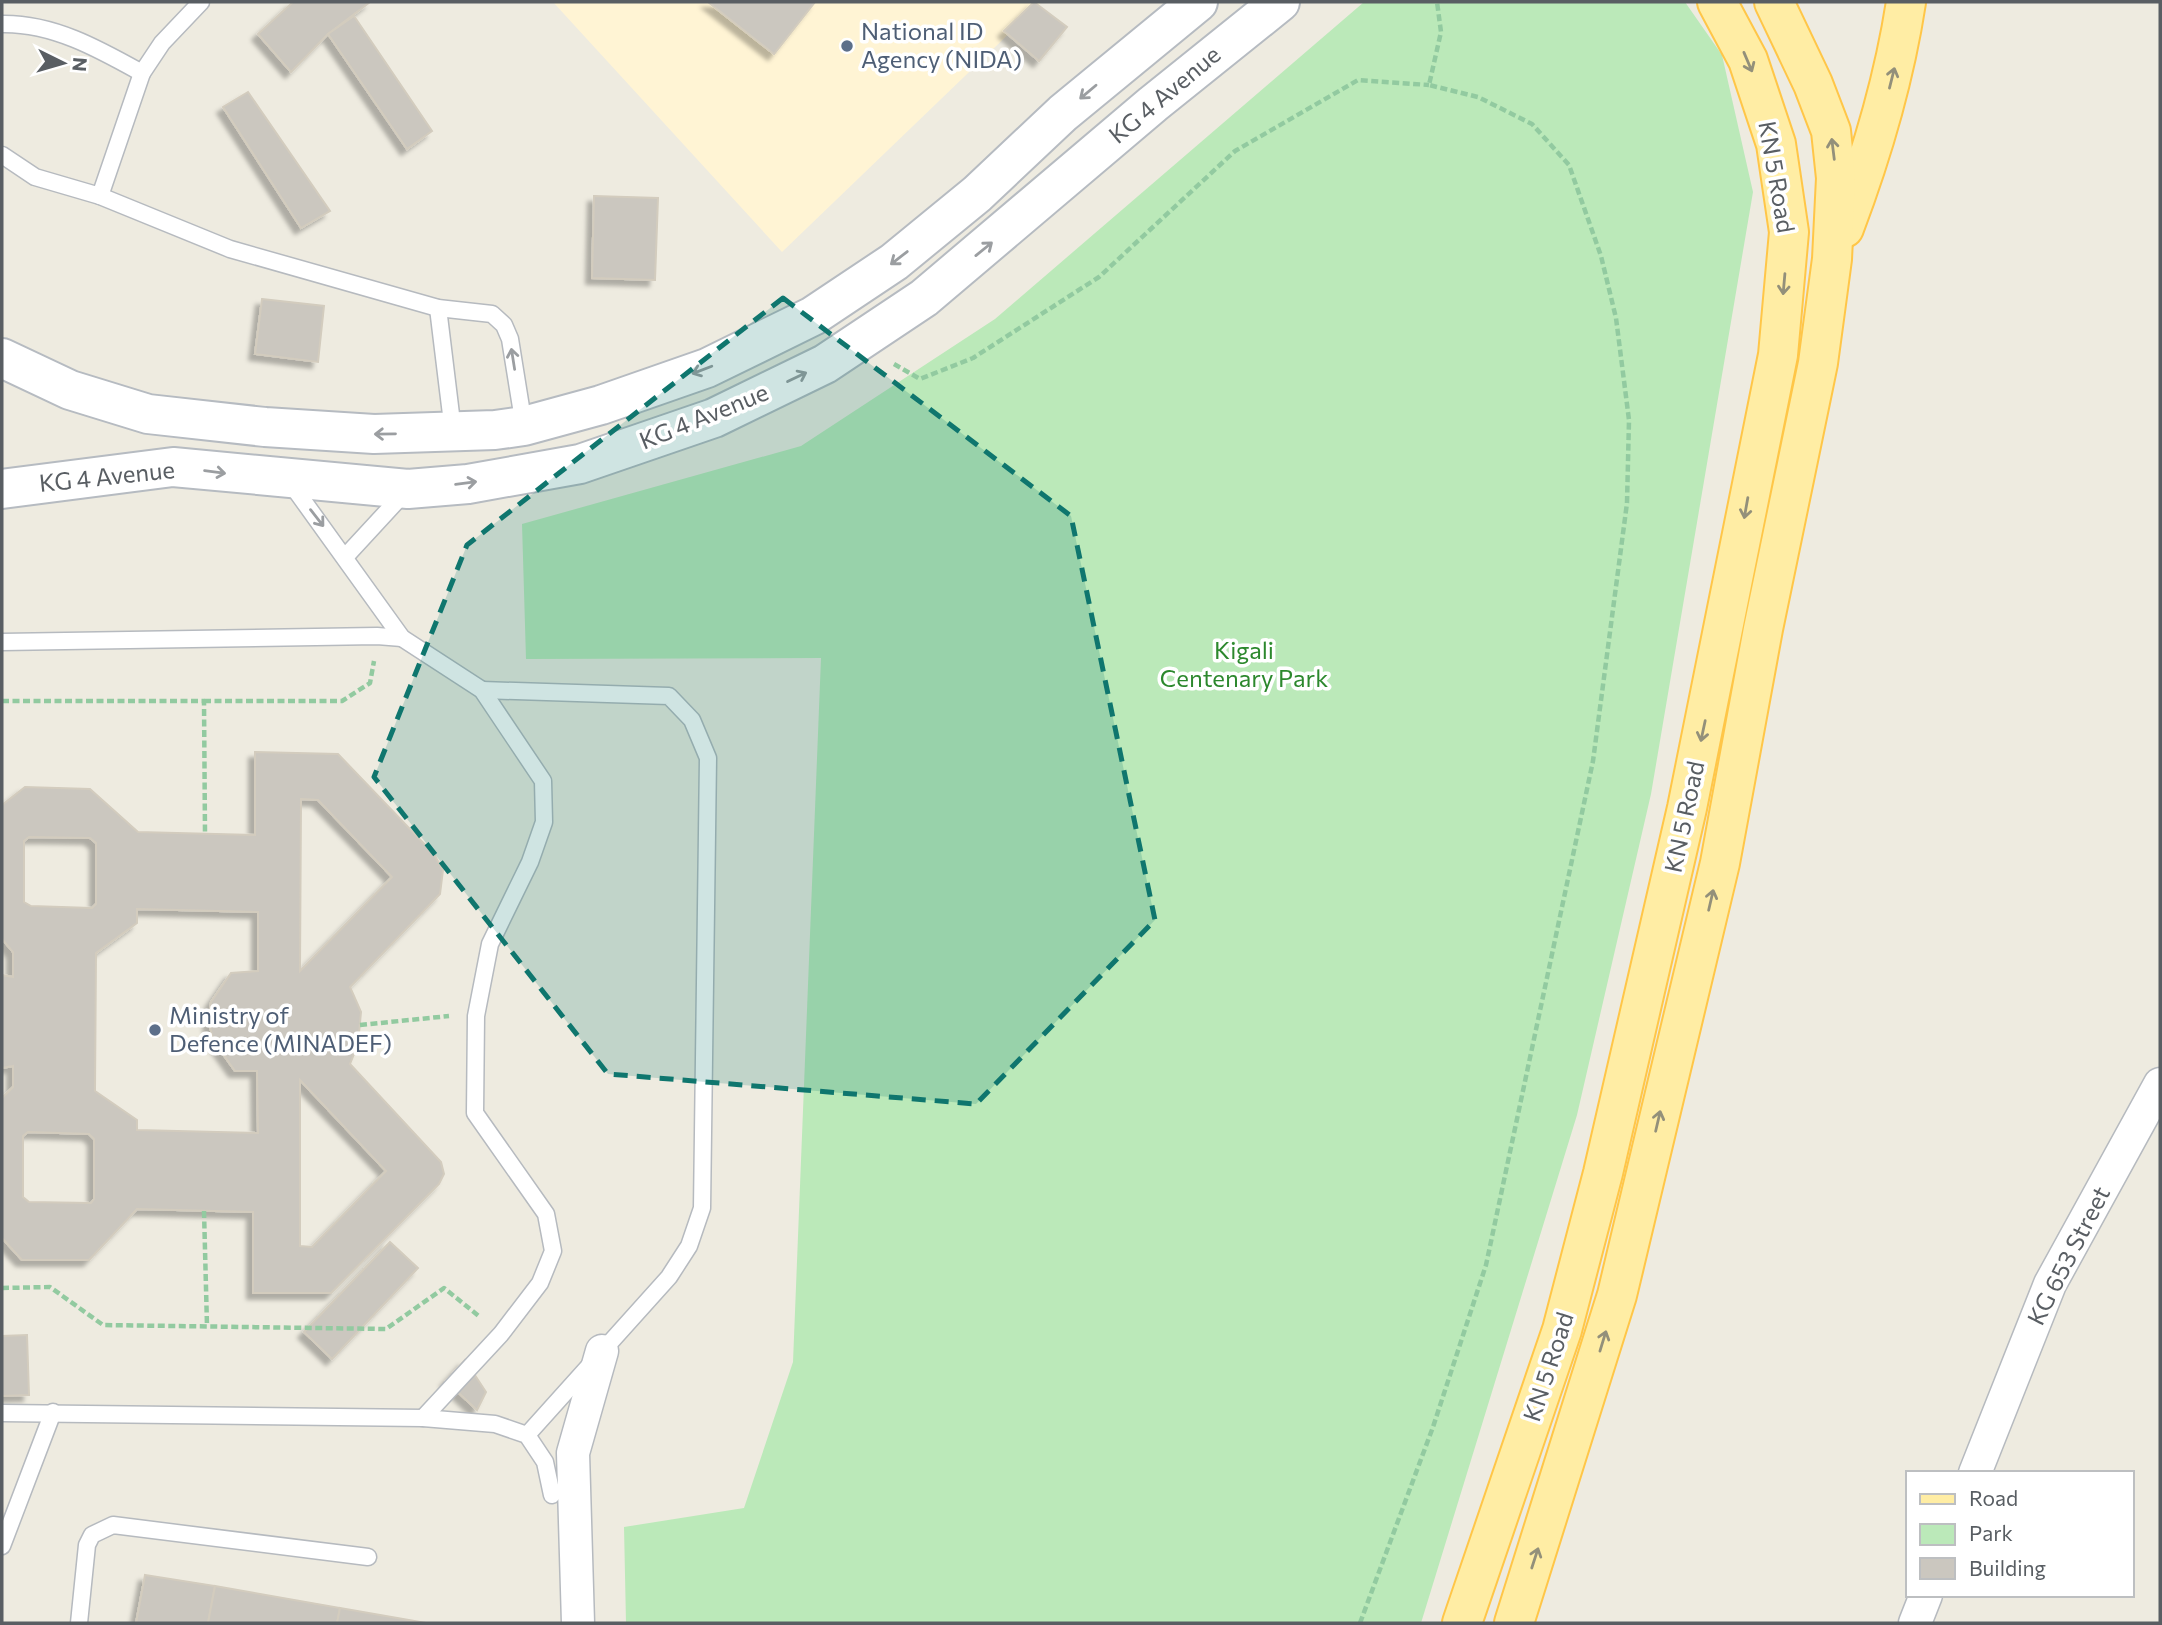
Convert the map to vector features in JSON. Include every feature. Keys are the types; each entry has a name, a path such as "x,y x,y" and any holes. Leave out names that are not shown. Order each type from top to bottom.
{"main road":[{"name":"KG 4 Avenue","path":"2,358 70,390 148,414 265,427 374,434 453,432 524,426 601,405 707,368 813,316 894,262 977,194 1063,113 1198,2"},
{"name":"KG 4 Avenue","path":"2,489 173,467 288,480 408,489 468,484 580,464 714,418 825,364 935,289 1153,104 1280,2"},
{"name":"KN 5 Road","path":"1462,1623 1563,1330 1603,1173 1687,808 1778,355 1789,232 1776,144 1748,60 1717,2"},
{"name":"KN 5 Road","path":"1514,1623 1617,1295 1717,877 1763,629 1818,363 1832,260 1836,178 1831,131 1813,84 1774,2"},
{"path":"1832,260 1872,155 1899,51 1906,2"},
{"path":"1117,68 1153,104"}],"street":[{"name":"KG 653 Street","path":"1976,1471 2050,1284 2160,1084"},
{"path":"578,1623 573,1453 602,1351"},
{"path":"1915,1623 1925,1597"}],"lane":[{"path":"100,196 142,73 162,43 201,2"},
{"path":"2,23 54,31 94,46 142,73"},
{"path":"2,155 35,177 100,196 230,249 438,308 492,314 504,326 510,340 524,426"},
{"path":"438,308 453,432"},
{"path":"288,480 346,556 402,638 482,690 542,781 544,822 530,862 490,944 476,1016 475,1113 546,1214 553,1251 540,1283 500,1334 423,1418"},
{"path":"346,556 408,489"},
{"path":"2,642 377,636 402,638"},
{"path":"482,690 669,696 692,720 708,758 702,1208 689,1246 669,1277 527,1435"},
{"path":"2,1546 53,1412"},
{"path":"2,1413 423,1418 495,1423 527,1435 545,1462 552,1495"},
{"path":"79,1623 87,1545 92,1535 113,1525 368,1557"}],"path":[{"path":"1429,85 1441,32 1437,2"},
{"path":"857,342 920,379 973,358 1099,277 1235,151 1358,80 1429,85 1478,97 1532,124 1569,165 1601,256 1616,318 1629,420 1627,503 1593,761 1486,1265 1433,1427 1360,1623"},
{"path":"2,701 342,701 370,683 377,636"},
{"path":"204,701 205,833"},
{"path":"360,1025 476,1016"},
{"path":"204,1211 207,1326"},
{"path":"2,1288 50,1287 103,1325 386,1329 444,1288 500,1334"}],"highlighted area":[{"path":"783,298 1071,516 1155,920 976,1104 608,1074 374,777 467,545"}],"shaded area":[{"path":"553,2 1042,2 782,252"}],"green space":[{"name":"Kigali Centenary Park","path":"1364,2 1685,2 1722,55 1753,192 1651,794 1577,1115 1421,1623 626,1623 624,1527 744,1508 793,1362 821,658 526,659 522,524 801,446 995,319"}],"building":[{"path":"293,2 370,2 328,34 291,72 258,34"},
{"path":"708,2 815,2 774,54"},
{"path":"1034,2 1067,27 1039,61 1004,31"},
{"path":"354,16 432,131 407,149 328,34"},
{"path":"248,92 330,211 301,228 223,107"},
{"path":"594,196 658,198 655,280 592,278"},
{"path":"262,299 324,306 318,362 255,354"},
{"path":"255,752 338,754 434,854 443,870 440,894 350,987 361,1012 358,1044 350,1064 441,1162 444,1174 439,1184 331,1293 253,1293 253,1212 137,1209 89,1260 22,1260 2,1238 2,1098 13,1087 13,1066 2,1068 2,975 13,977 13,952 2,939 2,805 25,787 90,789 138,832 255,835","holes":["301,799 318,800 392,877 300,971","29,837 90,838 96,843 96,904 92,908 31,906 24,902 24,841","137,909 258,912 258,971 231,973 211,1002 209,1022 213,1040 235,1071 257,1071 258,1133 137,1130 137,1120 95,1091 96,953 137,923","300,1080 386,1171 312,1247 300,1246","28,1132 89,1134 94,1139 94,1199 91,1203 29,1202 23,1197 23,1136"]},
{"path":"390,1242 418,1268 332,1359 304,1332"},
{"path":"27,1335 29,1395 2,1396 2,1336"},
{"path":"465,1360 486,1392 477,1410 446,1381"},
{"path":"145,1575 215,1586 208,1623 136,1623"},
{"path":"215,1586 340,1608 337,1623 208,1623"},
{"path":"340,1608 426,1623 337,1623"}],"place":[{"name":"National ID Agency (NIDA)","path":"847,46"},
{"name":"Ministry of Defence (MINADEF)","path":"155,1030"}]}
